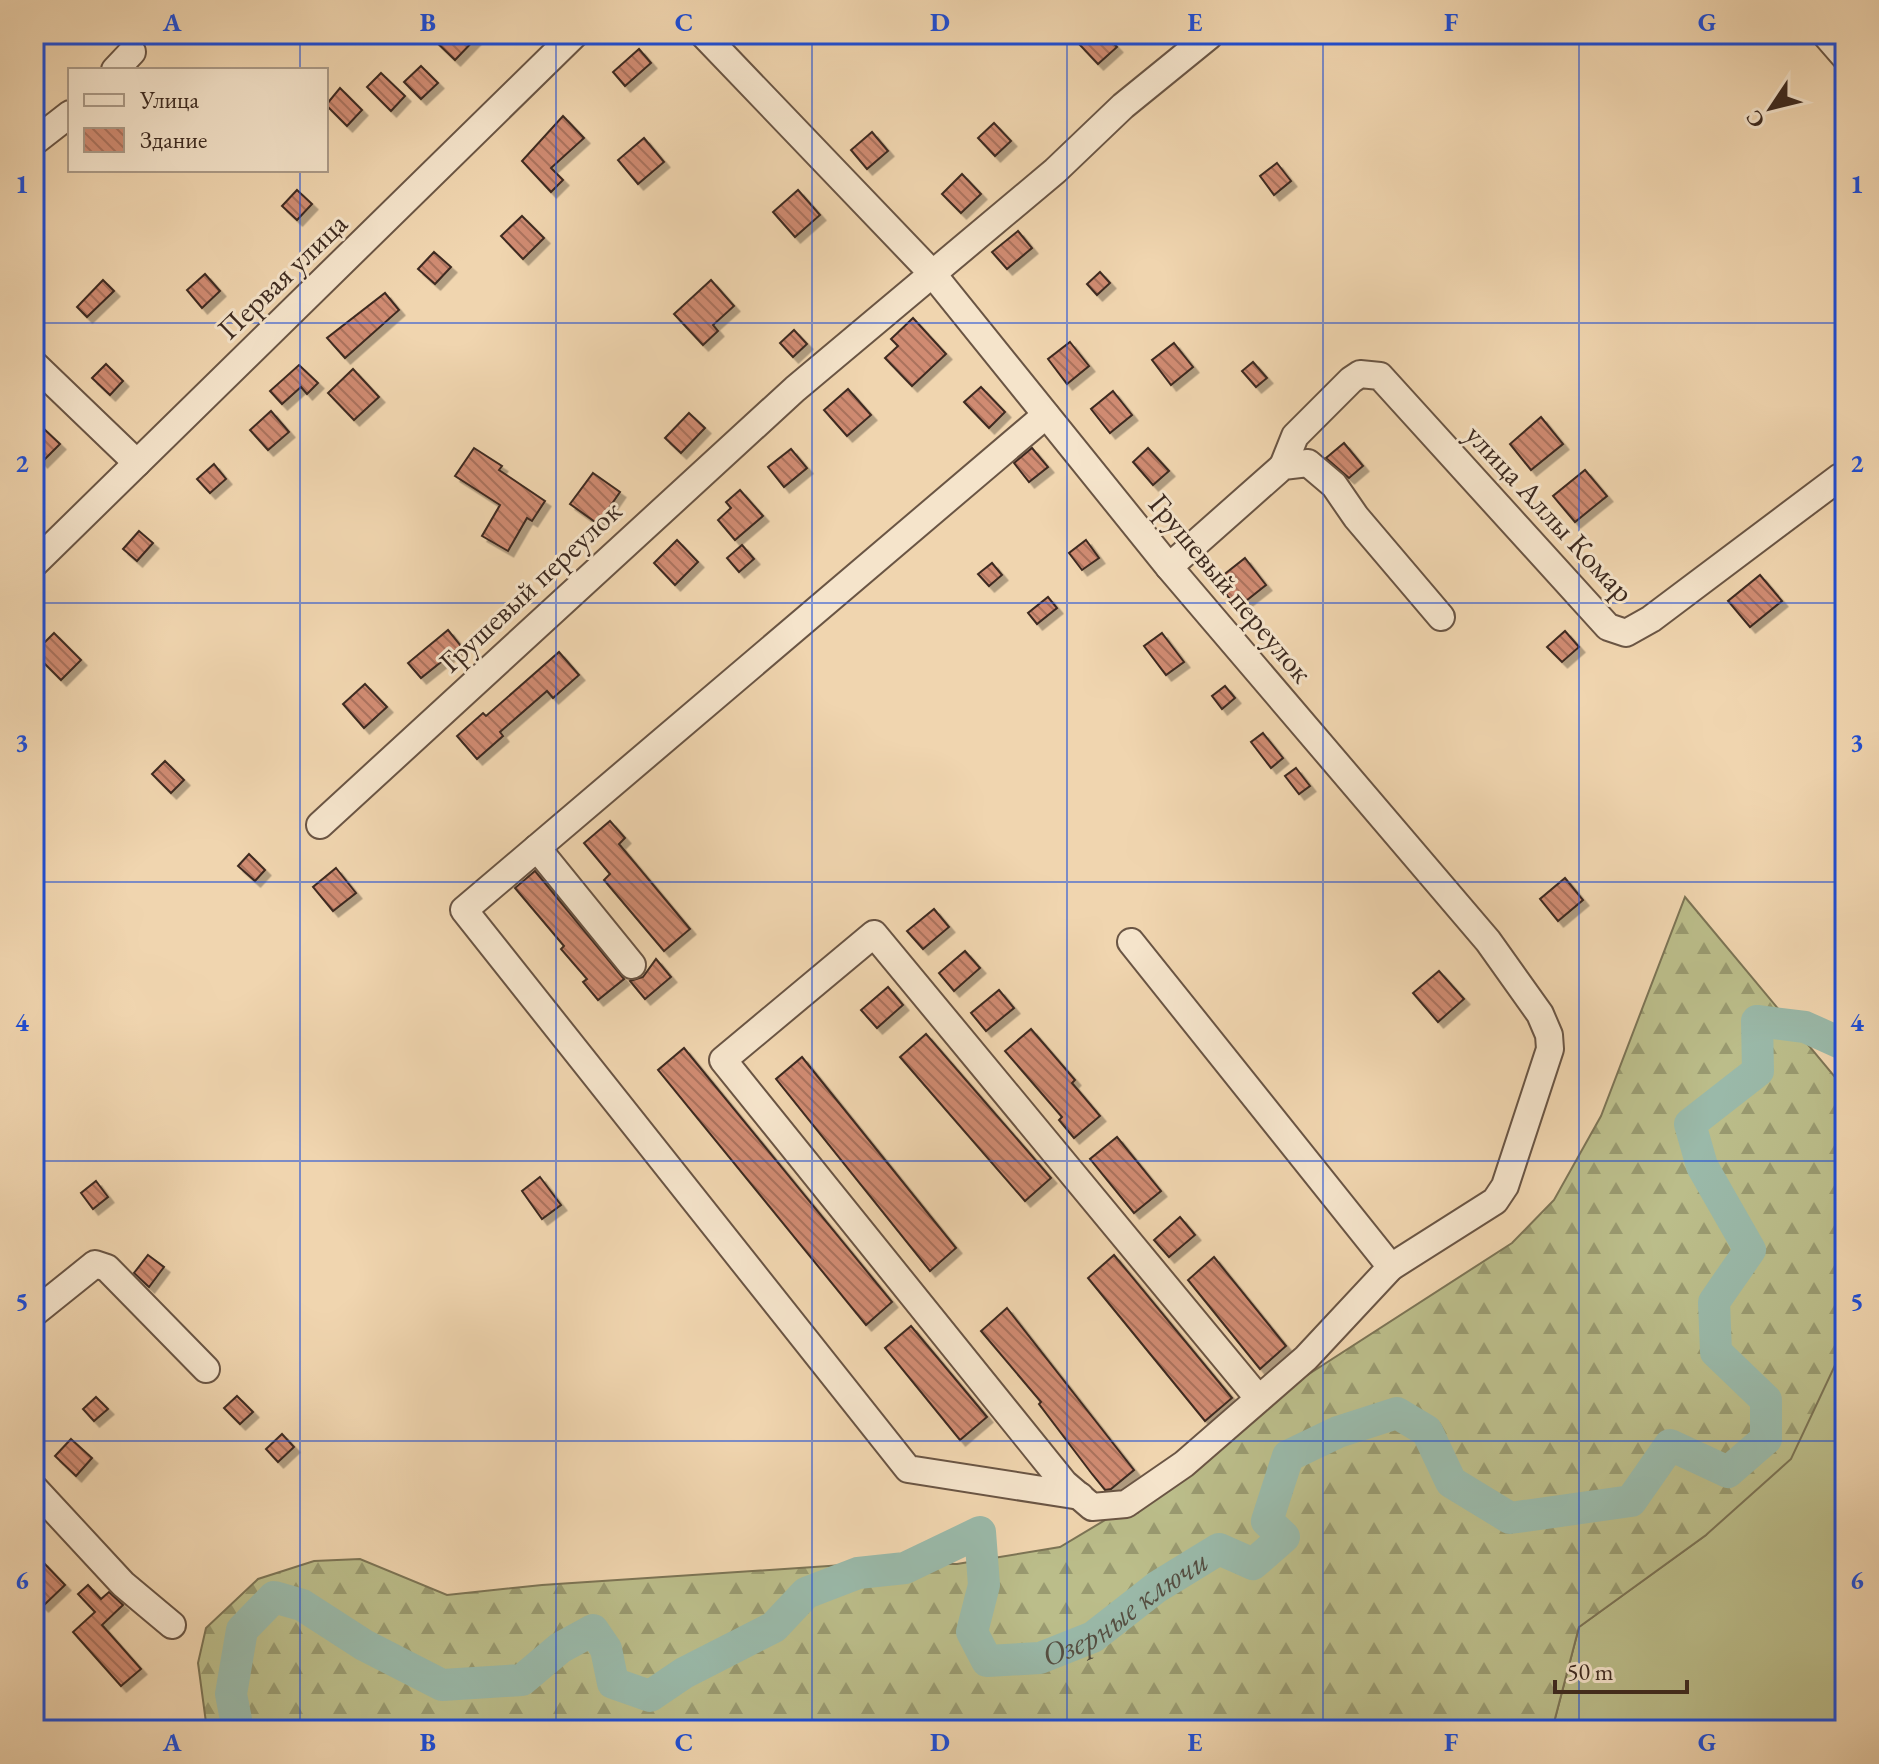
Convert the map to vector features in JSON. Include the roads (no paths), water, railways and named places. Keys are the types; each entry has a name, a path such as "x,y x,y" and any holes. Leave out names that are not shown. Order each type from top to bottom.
{"street":[{"name":"Первая улица","path":"34,564 575,34"},
{"name":"Грушевый переулок","path":"537,848 464,910 908,1469 1080,1496 1092,1507 1126,1504 1184,1464 1306,1358 1391,1267 1495,1201 1505,1186 1550,1049 1549,1035 1540,1014 1488,941 1169,567 931,272 703,34"},
{"path":"1825,34 1845,57"},
{"name":"Грушевый переулок","path":"320,825 631,536 931,272 1055,171 1123,106 1209,36"},
{"path":"34,142 68,116"},
{"path":"34,364 137,463"},
{"name":"улица Аллы Комар","path":"1283,466 1295,436 1351,380 1360,374 1380,376 1608,627 1626,633 1651,619 1840,477"},
{"path":"632,965 537,848 1046,415"},
{"path":"1169,567 1283,466 1308,463 1321,471 1441,617"},
{"path":"1080,1496 1064,1483 723,1060 874,934 1259,1399"},
{"path":"1131,942 1391,1267"},
{"path":"34,1313 95,1264 107,1268 206,1369"},
{"path":"34,1488 123,1584 172,1625"}],"waterway":[{"name":"Озерные ключи","path":"238,1730 231,1694 242,1630 274,1597 302,1605 364,1645 442,1685 522,1680 560,1648 593,1630 606,1649 613,1683 650,1696 684,1673 774,1627 806,1593 858,1573 905,1568 980,1532 984,1585 972,1632 987,1661 1040,1658 1093,1637 1157,1587 1219,1549 1253,1564 1284,1537 1267,1521 1288,1456 1338,1432 1397,1413 1427,1431 1451,1482 1510,1518 1631,1501 1670,1445 1728,1472 1766,1439 1766,1400 1716,1352 1714,1302 1750,1250 1702,1166 1690,1124 1758,1071 1757,1021 1805,1027 1845,1045"}]}
